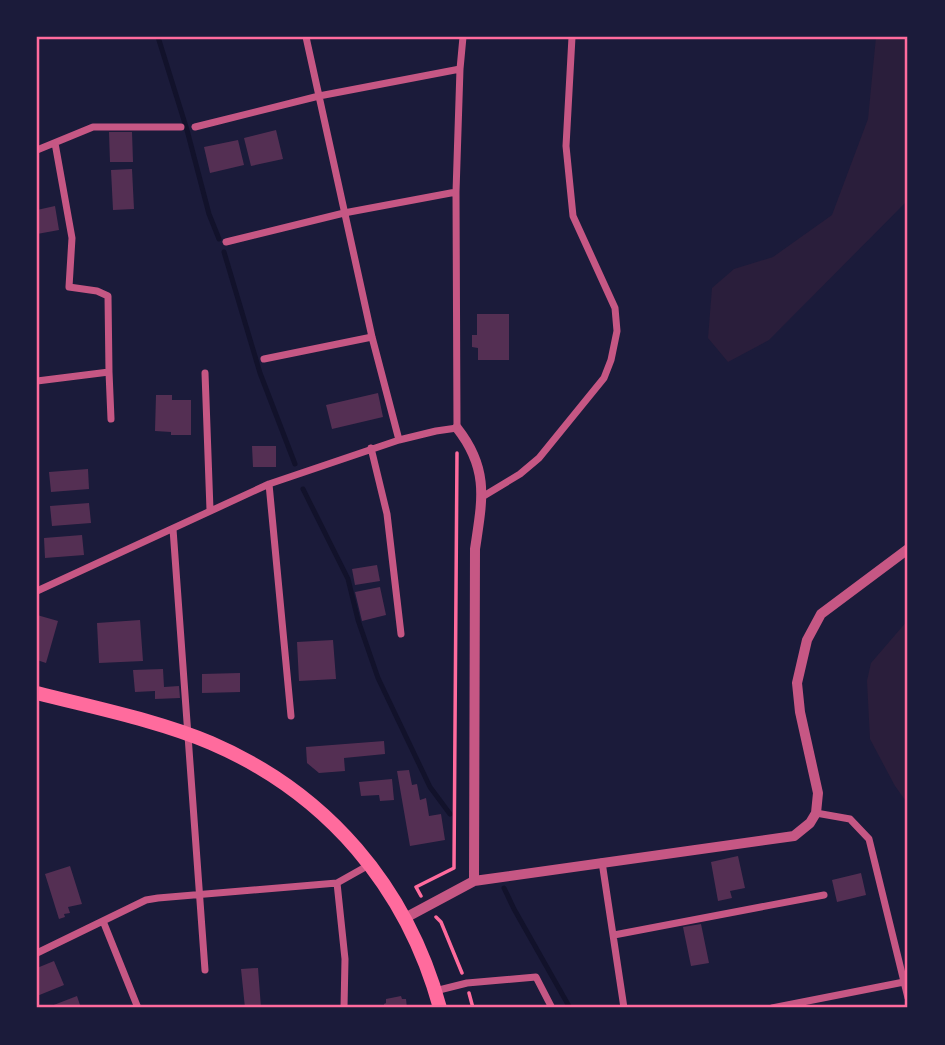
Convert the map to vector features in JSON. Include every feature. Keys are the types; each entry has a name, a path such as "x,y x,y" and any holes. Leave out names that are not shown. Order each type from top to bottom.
{"main road":[{"path":"37,693 189,735 230,752 264,771 318,809 370,865 405,918 421,952 440,1008"}],"street":[{"path":"306,37 372,337 399,440"},
{"path":"463,37 456,192 457,428 468,442 479,471 482,497 475,549 474,881"},
{"path":"482,497 520,474 539,458 604,378 617,331 615,309 573,216 566,146 572,37"},
{"path":"195,127 319,96 460,69"},
{"path":"37,150 93,127 181,127"},
{"path":"55,143 72,238 69,288 97,291 108,296 111,419"},
{"path":"226,242 344,213 456,192"},
{"path":"264,359 372,337"},
{"path":"37,381 110,372"},
{"path":"205,373 211,510"},
{"path":"37,591 269,484 371,448 457,428"},
{"path":"371,448 387,514 401,634"},
{"path":"269,484 291,716"},
{"path":"173,529 205,970"},
{"path":"405,918 474,881 794,836 810,823 816,813 818,793 800,712 797,683 807,640 821,614 908,549"},
{"path":"816,813 850,819 869,839 908,998"},
{"path":"603,862 624,1008"},
{"path":"37,953 146,900 337,883 370,865"},
{"path":"337,883 345,959 344,1008"},
{"path":"614,934 824,895"},
{"path":"103,921 138,1008"},
{"path":"435,991 467,983 536,977 552,1008"},
{"path":"772,1008 904,982"}],"path":[{"path":"457,428 454,868 416,887 441,922 467,983 473,1008"}],"shaded area":[{"path":"876,37 908,37 908,200 769,340 728,362 708,338 712,288 734,269 773,257 832,215 868,119"},
{"path":"908,620 908,804 895,786 870,739 867,681 871,663"}],"building":[{"path":"276,130 283,159 251,166 244,138"},
{"path":"109,132 132,132 133,162 110,162"},
{"path":"238,140 244,165 210,173 204,147"},
{"path":"132,169 134,209 113,210 111,170"},
{"path":"55,206 59,230 37,234 37,210"},
{"path":"477,314 509,314 509,360 478,360 478,348 472,347 472,335 477,335"},
{"path":"378,393 383,417 332,429 326,405"},
{"path":"156,395 172,395 172,400 191,400 191,435 171,435 171,432 155,431"},
{"path":"252,446 276,446 276,467 253,467"},
{"path":"88,469 89,489 51,492 49,472"},
{"path":"89,503 91,523 52,526 50,506"},
{"path":"82,535 84,555 45,558 44,538"},
{"path":"377,565 380,581 355,585 352,569"},
{"path":"380,587 386,615 362,621 355,592"},
{"path":"37,615 58,621 46,663 37,660"},
{"path":"140,620 143,661 99,663 97,623"},
{"path":"333,640 336,679 299,681 297,642"},
{"path":"163,669 164,687 179,686 180,698 155,699 155,691 135,692 133,670"},
{"path":"240,673 240,692 202,693 202,674"},
{"path":"384,741 385,754 344,758 345,771 319,773 307,763 306,747"},
{"path":"409,770 412,785 417,784 420,800 426,798 429,816 441,814 445,840 410,846 397,771"},
{"path":"392,779 394,800 380,801 379,795 361,796 359,782"},
{"path":"738,856 745,888 730,891 732,898 718,901 711,862"},
{"path":"70,866 82,904 68,907 70,913 59,919 45,874"},
{"path":"861,873 866,895 837,902 832,880"},
{"path":"701,924 709,963 691,966 683,927"},
{"path":"54,961 64,985 37,996 37,968"},
{"path":"258,968 261,1008 245,1008 241,969"},
{"path":"77,996 81,1008 46,1008"},
{"path":"401,996 406,999 407,1008 384,1008 386,999"}],"waterway":[{"path":"158,37 187,130 209,214 219,239"},
{"path":"224,252 260,373 295,464"},
{"path":"303,489 348,579 358,620 378,678 430,787 450,814"},
{"path":"504,888 570,1008"}]}
